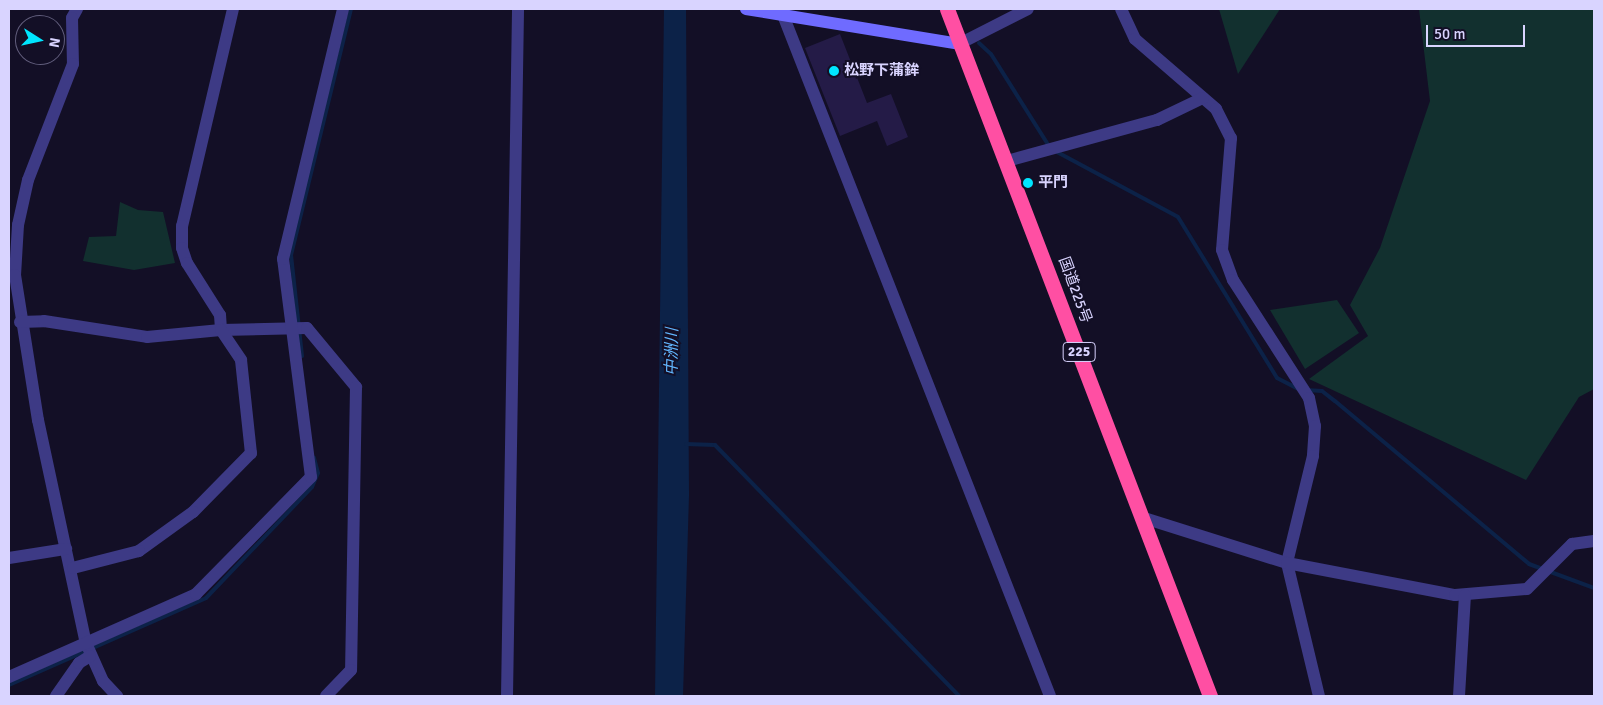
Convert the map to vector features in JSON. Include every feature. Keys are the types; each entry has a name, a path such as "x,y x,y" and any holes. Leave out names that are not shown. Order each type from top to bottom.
{"highway":[{"name":"国道225号","path":"947,9 1144,518 1210,696"}],"street":[{"path":"63,9 74,14 73,64 28,180 18,224 13,302 20,322 66,549 73,568 88,650 117,696"},
{"path":"73,568 139,552 194,512 251,453 241,360 221,330 220,315 186,263 182,226 233,9"},
{"path":"9,678 88,650 196,594 311,478 295,327 283,259 343,9"},
{"path":"507,696 518,9"},
{"path":"746,9 959,44 1028,9"},
{"path":"1121,9 1135,39 1216,109 1231,138 1222,250 1233,280 1309,398 1315,426 1313,456 1287,563 1319,696"},
{"path":"783,16 1050,696"},
{"path":"1007,161 1158,120 1203,98"},
{"path":"20,322 44,321 147,337 221,330 295,327 320,339 356,387 352,670 326,696"},
{"path":"1144,518 1287,563 1465,595 1527,589 1572,544 1594,540"},
{"path":"9,558 66,549"},
{"path":"1459,696 1465,595"},
{"path":"56,696 88,650"}],"green space":[{"path":"1219,9 1280,9 1238,74"},
{"path":"1419,9 1594,9 1594,389 1579,397 1526,480 1309,379 1368,336 1350,305 1380,248 1430,101"},
{"path":"120,202 138,210 163,212 175,263 134,270 83,261 89,237 116,236"},
{"path":"1337,300 1359,333 1305,369 1270,310"}],"water":[{"name":"中洲川","path":"664,9 686,9 689,495 683,696 655,696"}],"building":[{"name":"松野下蒲鉾","path":"840,34 867,103 891,94 908,137 887,146 877,121 840,136 805,48"}],"waterway":[{"path":"302,356 291,255 351,9"},
{"path":"979,43 991,54 1049,146"},
{"path":"1057,152 1178,217 1277,378 1299,389"},
{"path":"1306,390 1322,391 1335,401 1529,564 1594,588"},
{"path":"686,444 715,445 959,696"},
{"path":"9,685 206,598 312,487 318,473 314,458"}],"place":[{"name":"松野下蒲鉾","path":"834,71"},
{"name":"平門","path":"1028,183"}]}
